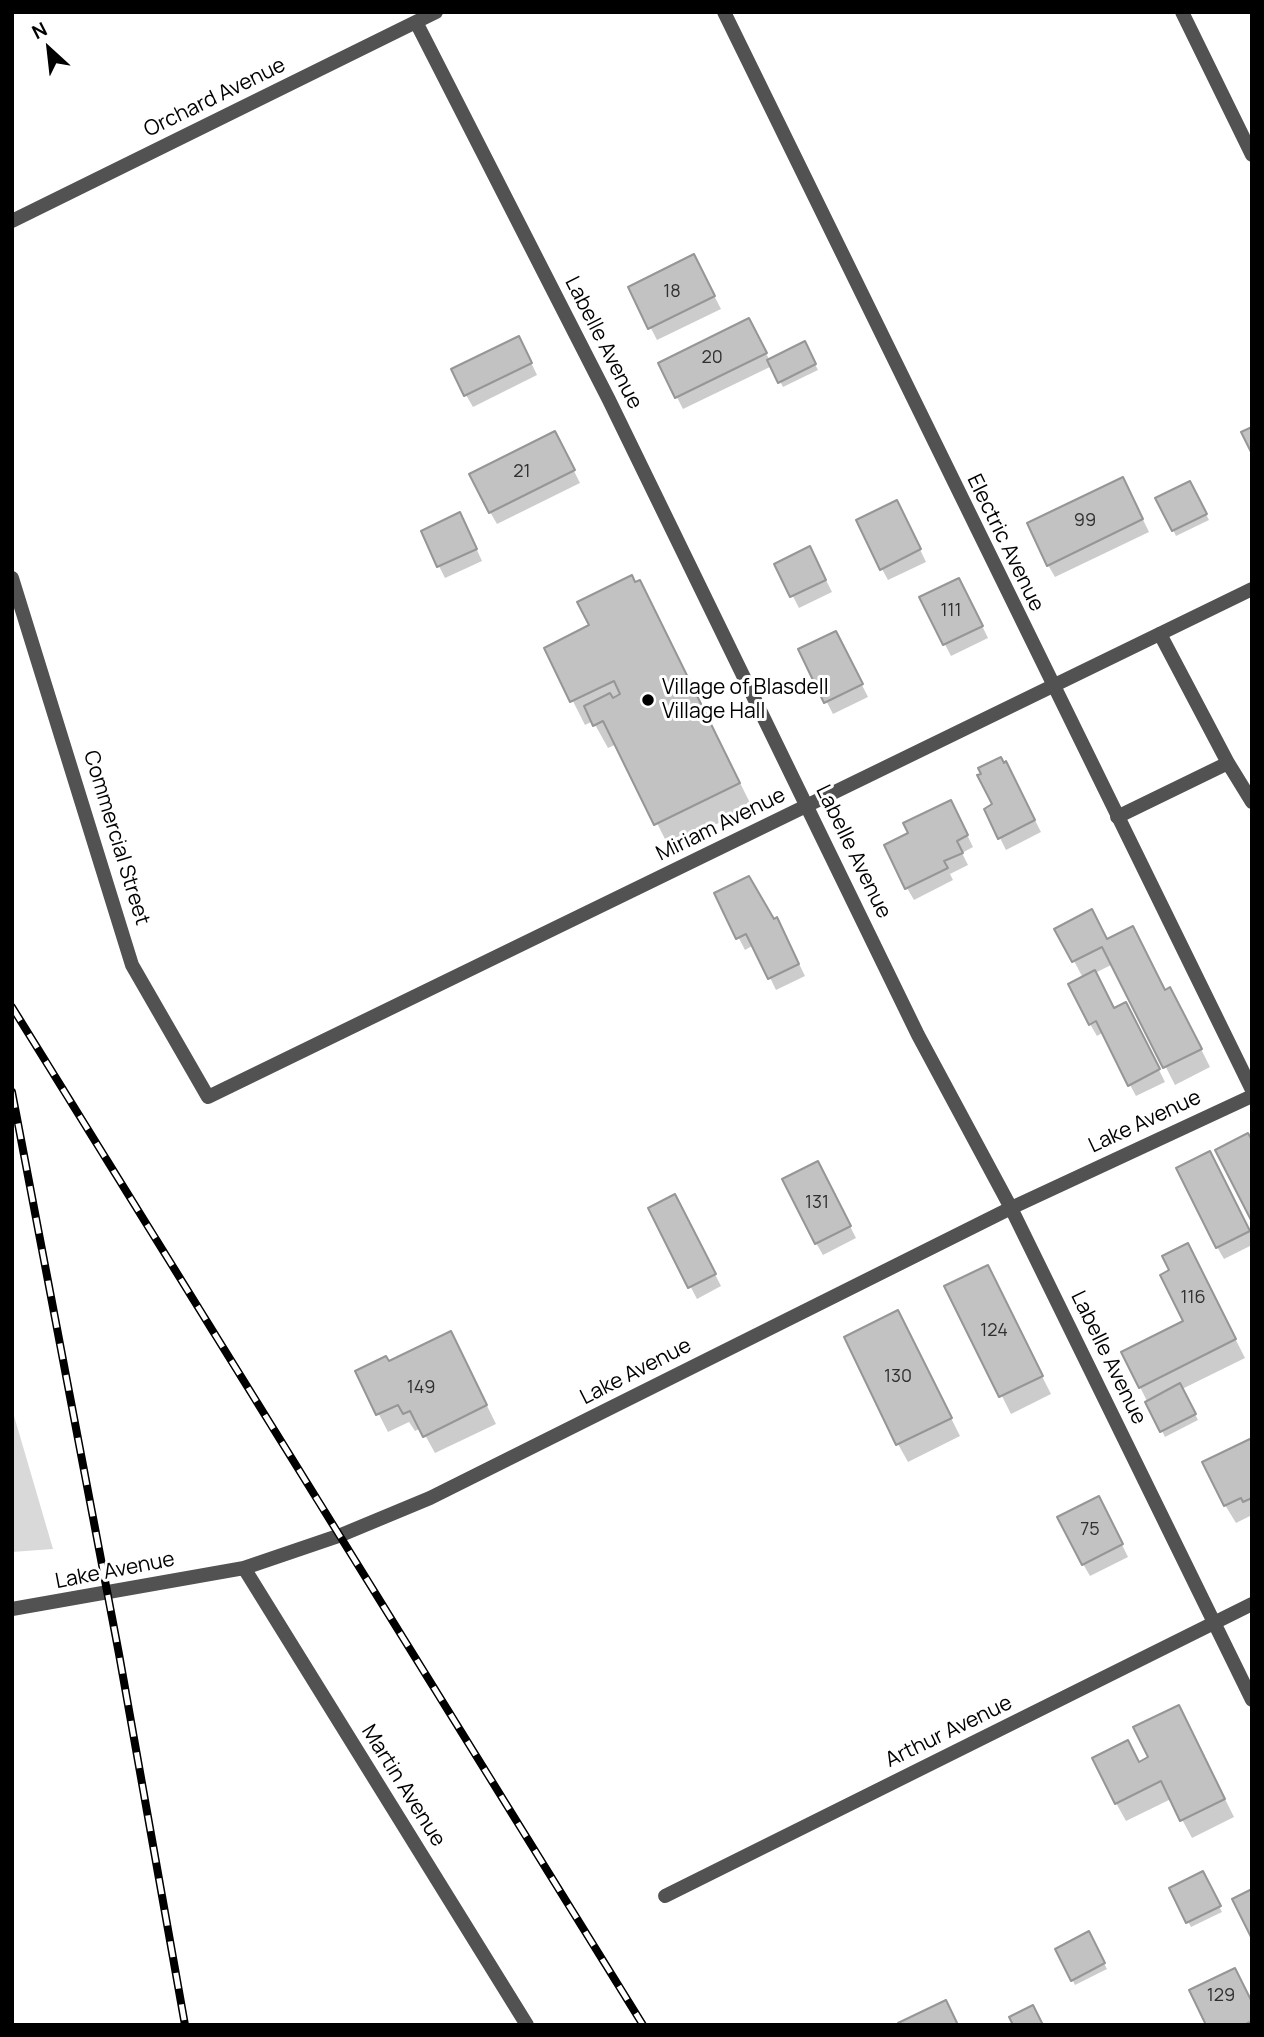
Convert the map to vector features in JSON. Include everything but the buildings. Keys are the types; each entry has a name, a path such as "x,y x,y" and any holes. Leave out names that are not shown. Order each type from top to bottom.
{"street":[{"name":"Orchard Avenue","path":"12,221 436,12"},
{"name":"Electric Avenue","path":"724,12 818,199 819,210 1252,1090"},
{"path":"1182,12 1245,125 1252,155"},
{"name":"Labelle Avenue","path":"416,22 609,400 918,1035 1011,1208 1252,1700"},
{"name":"Commercial Street","path":"12,578 132,965 208,1097"},
{"name":"Miriam Avenue","path":"208,1097 1252,589"},
{"path":"1160,634 1228,763 1252,802"},
{"path":"1117,817 1228,763"},
{"name":"Lake Avenue","path":"12,1609 244,1568 341,1535 430,1498 1011,1208 1252,1096"},
{"name":"Martin Avenue","path":"244,1568 527,2025"},
{"name":"Arthur Avenue","path":"665,1896 1252,1604"}],"shaded area":[{"path":"12,1409 53,1549 12,1552"}],"railway":[{"path":"12,1007 643,2025"},
{"path":"12,1092 119,1654 185,2025"}],"place":[{"name":"Village of Blasdell Village Hall","path":"648,700"}]}
